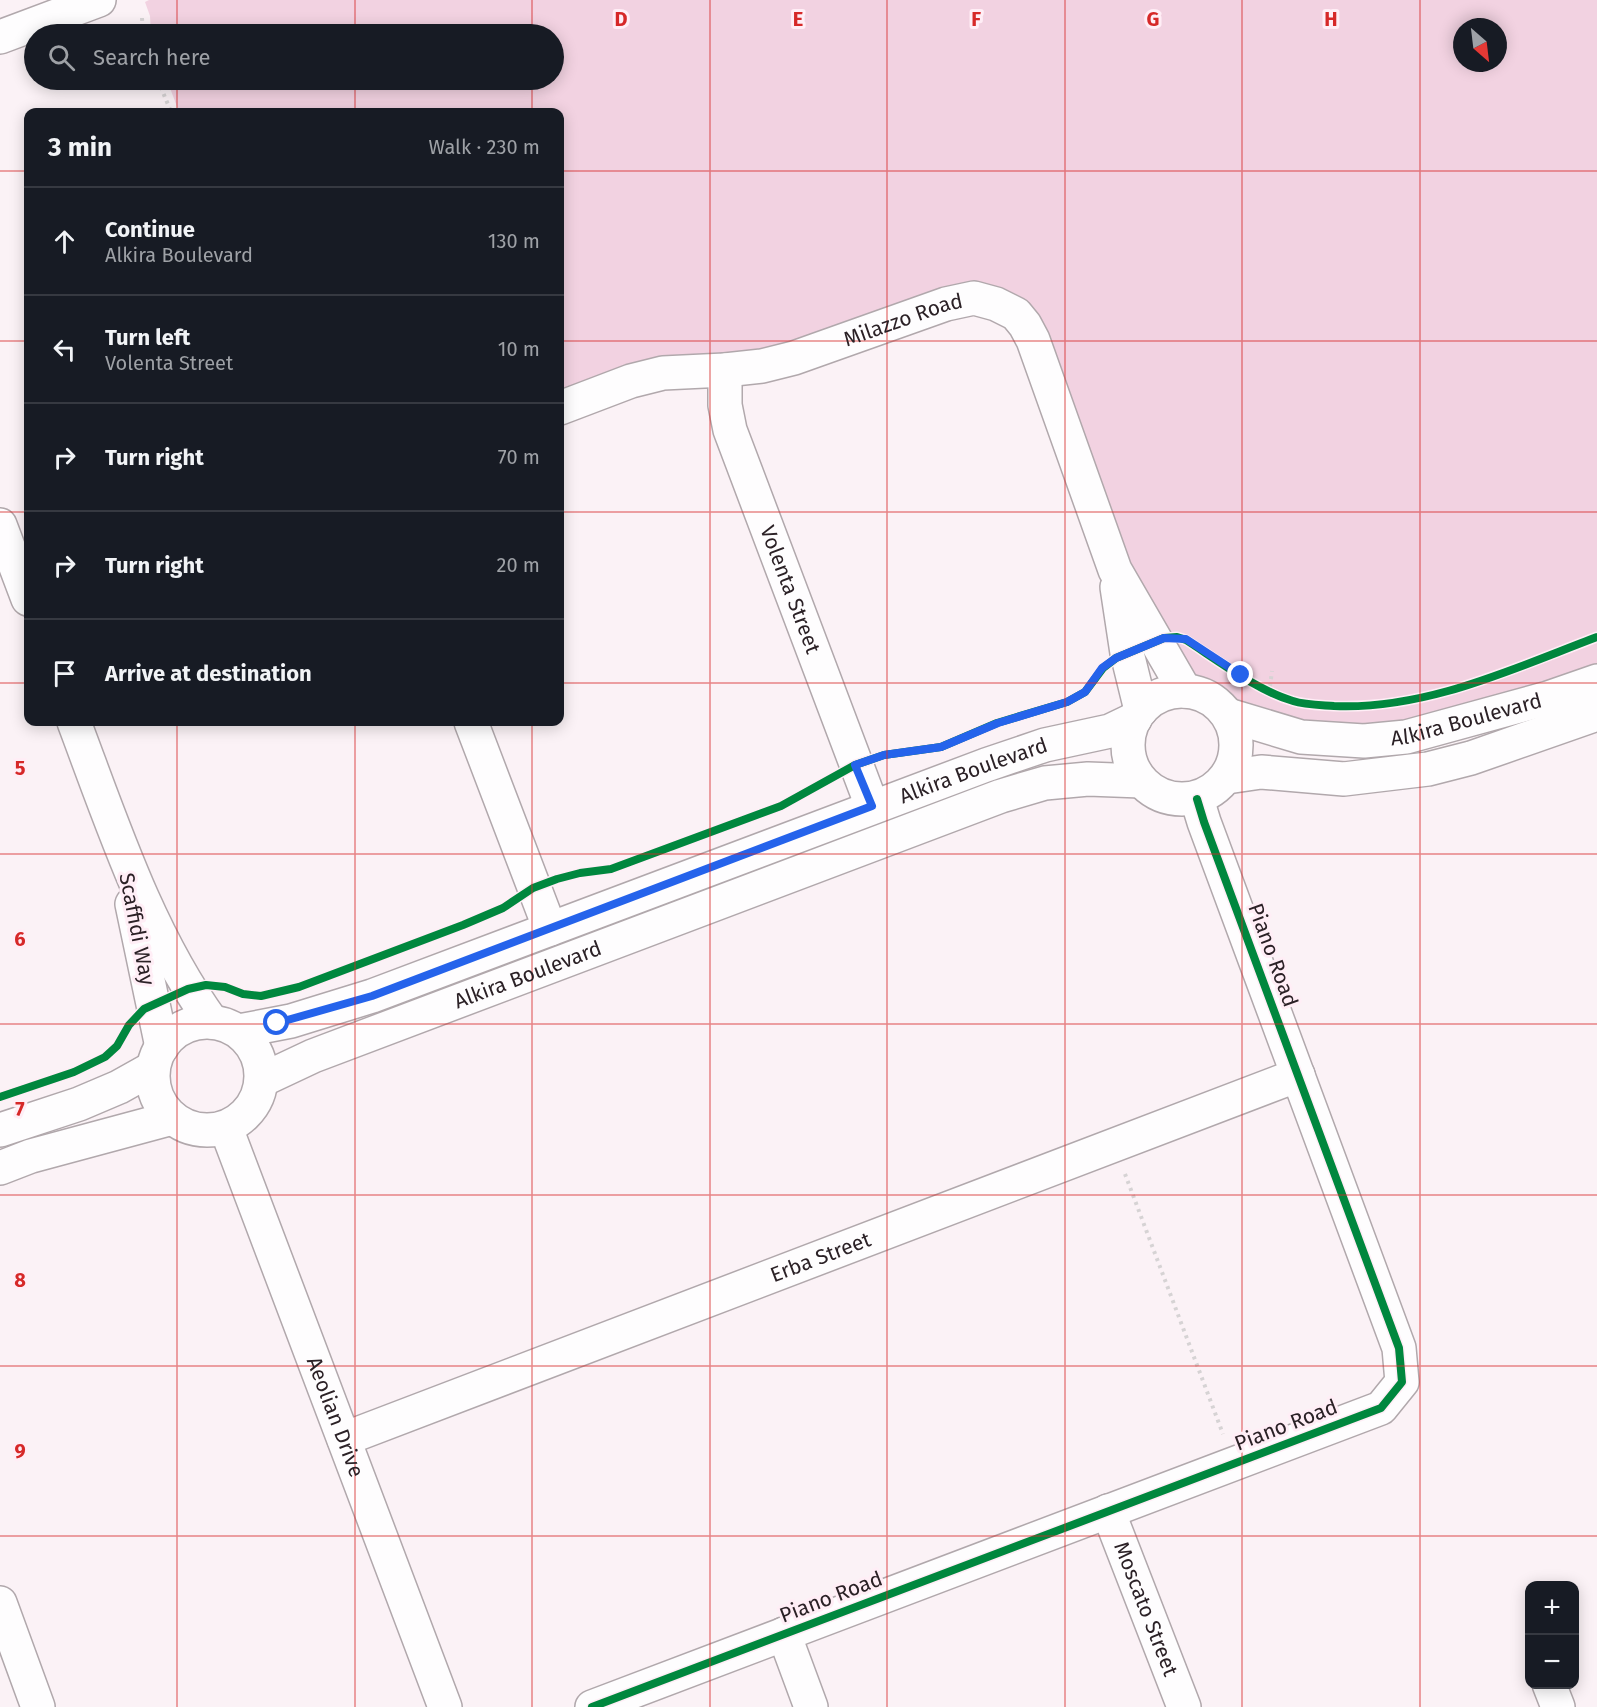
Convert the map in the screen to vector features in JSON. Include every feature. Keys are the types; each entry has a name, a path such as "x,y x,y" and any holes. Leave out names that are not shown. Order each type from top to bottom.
{"street":[{"path":"35,24 99,0"},
{"path":"0,37 24,28"},
{"name":"Milazzo Road","path":"564,406 631,381 663,373 762,366 794,358 946,304 974,298 996,304 1016,314 1033,340 1115,570 1185,691"},
{"name":"Volenta Street","path":"725,370 725,405 730,430 872,806"},
{"path":"0,525 24,588"},
{"name":"Milazzo Road","path":"1115,570 1138,714"},
{"name":"Alkira Boulevard","path":"1228,715 1301,737 1364,741 1406,737 1548,698 1597,681"},
{"path":"1185,691 1202,694 1216,702 1228,715 1235,730 1237,746 1234,762 1227,777 1197,799 1169,798 1154,792 1141,781 1132,767 1128,752 1129,735 1138,714 1154,699 1169,692 1185,691"},
{"name":"Alkira Boulevard","path":"225,1026 291,1021 372,996 986,765 1045,746 1110,731 1138,714"},
{"name":"Alkira Boulevard","path":"1227,777 1261,772 1344,779 1428,769 1471,758 1597,714"},
{"name":"Scaffidi Way","path":"76,726 121,846 173,961 188,989 225,1026"},
{"path":"473,726 550,929"},
{"name":"Alkira Boulevard","path":"262,1080 334,1048 1001,796 1045,783 1088,779 1141,781"},
{"name":"Piano Road","path":"592,1707 1381,1408 1402,1382 1400,1348 1197,799"},
{"name":"Scaffidi Way","path":"121,846 157,1058"},
{"path":"0,1130 79,1104 119,1087 157,1058 171,1036 183,1027 197,1023 225,1026 252,1044 260,1061 262,1080 258,1096 250,1111 226,1128 203,1131 187,1127 172,1118 160,1104 153,1087 157,1058"},
{"name":"Erba Street","path":"344,1439 1298,1075"},
{"path":"0,1168 31,1156 172,1118"},
{"name":"Aeolian Drive","path":"226,1128 445,1707"},
{"name":"Moscato Street","path":"1108,1512 1184,1707"},
{"path":"0,1603 38,1707"},
{"path":"784,1634 811,1707"},
{"path":"1551,1689 1558,1707"}],"path":[{"path":"142,18 142,24"},
{"path":"162,90 169,108"},
{"path":"1260,685 1277,694"},
{"path":"1114,1145 1234,1464"}],"shaded area":[{"path":"149,0 1597,0 1597,674 1362,736 1232,709 1203,688 1190,686 1151,623 1020,304 564,393 564,108 178,108 171,90 564,90 564,24 150,24 145,2"}],"cycle path":[{"path":"0,1097 74,1072 105,1057 117,1046 129,1025 144,1009 188,989 206,985 261,996 299,987 463,925 503,908 533,888 580,873 611,869 781,806 855,765 884,755 941,747 997,723 1067,702 1085,692 1103,668 1116,658 1164,638 1177,637 1186,640 1238,674 1280,696 1303,703 1334,706 1402,701 1435,694 1501,674 1597,637"},
{"path":"592,1707 1381,1408 1402,1382 1399,1348 1197,799"}],"route":[{"path":"277,1023 291,1021 372,996 872,806 855,765 884,755 941,747 998,723 1067,702 1085,692 1102,668 1116,658 1164,638 1186,639 1241,675"}]}
